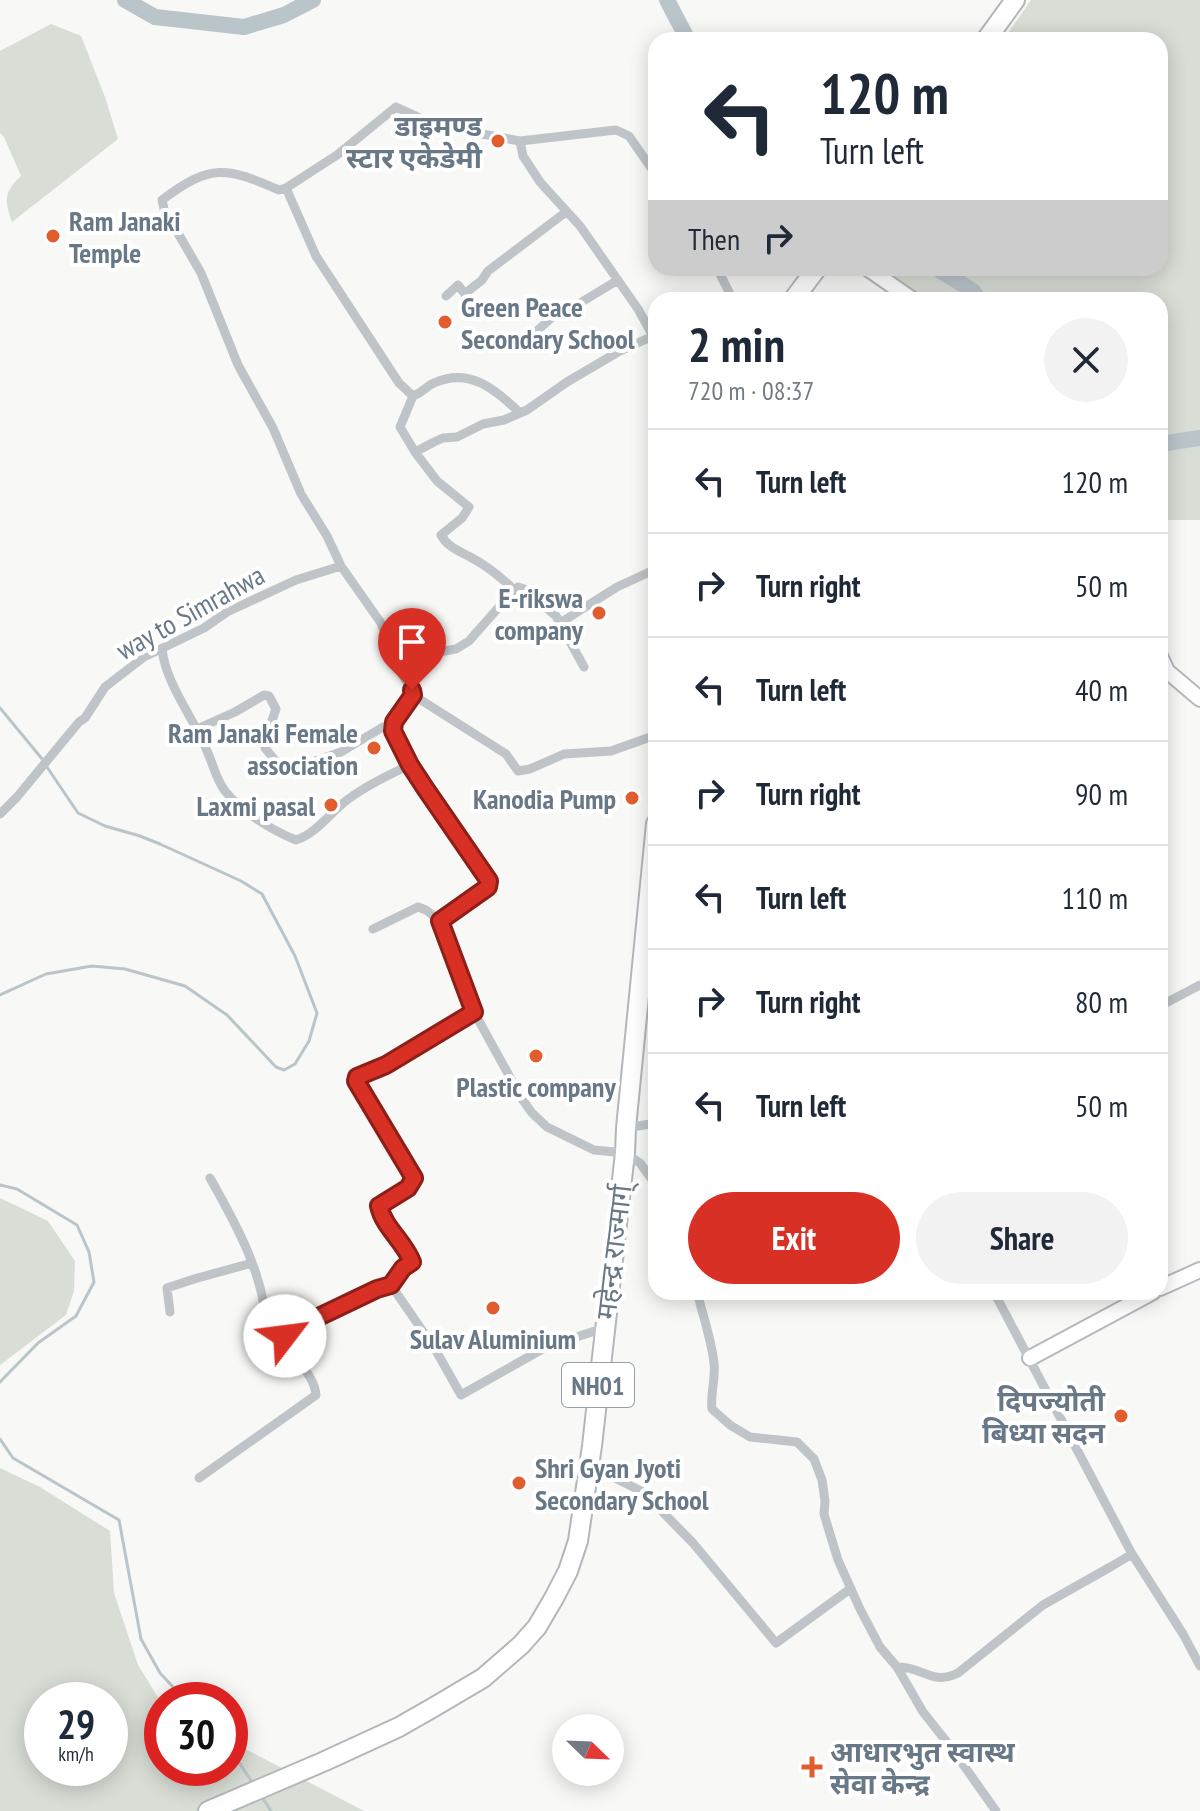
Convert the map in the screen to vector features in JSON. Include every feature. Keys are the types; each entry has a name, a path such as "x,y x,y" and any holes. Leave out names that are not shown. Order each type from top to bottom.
{"highway":[{"path":"992,32 1015,0"},
{"name":"महेन्द्र राज्मार्ग्","path":"208,1811 399,1727 483,1678 537,1627 568,1571 578,1541 589,1465 625,1153 648,905"}],"street":[{"path":"648,163 629,136 616,130 520,141 438,126 396,107 337,155 286,188 279,190 235,173 217,171 191,181 162,200 164,209 201,273 238,365 273,428 301,494 341,566 381,623 413,695 506,754 518,771 564,754 611,751 648,738"},
{"path":"520,141 523,156 540,182 580,226 648,327"},
{"path":"286,188 316,256 399,383 413,396"},
{"path":"446,296 458,285 465,294 488,271 566,212"},
{"path":"878,276 902,292"},
{"path":"529,338 557,313 618,280"},
{"path":"415,452 443,438 457,437 483,424 504,420 527,410 567,382 648,338"},
{"path":"514,590 482,564 445,543 441,535 462,518 469,507 437,481 400,427 413,396 424,392 431,383 455,377 468,376 487,386 519,412"},
{"name":"way to Simrahwa","path":"0,814 85,718 105,687 128,667 252,600 296,580 341,566"},
{"path":"560,623 617,587 648,573"},
{"path":"402,674 433,653 456,649 469,641 518,587 556,616 584,667"},
{"path":"162,649 164,666 197,729 215,773 227,793 263,825 296,840 307,837 347,800 410,765"},
{"path":"1168,672 1200,699"},
{"path":"197,729 242,709 264,695 269,696 276,709 265,748 286,771 341,752 383,727 393,726"},
{"path":"413,695 393,726 393,731 410,765 489,881 488,887 440,921"},
{"path":"373,929 418,907 440,921 474,1012 532,1113 547,1127 594,1150 625,1153 640,1163 648,1174"},
{"path":"1168,1002 1200,985"},
{"path":"210,1178 252,1263 263,1305 266,1334 272,1337 285,1333 391,1285 403,1268 412,1262 385,1223 379,1206 408,1188 414,1178 356,1081 357,1077 386,1065 474,1012"},
{"path":"626,1128 648,1124"},
{"path":"170,1312 167,1288 252,1263"},
{"path":"194,1267 200,1277"},
{"path":"1168,1284 1200,1270"},
{"path":"391,1285 435,1349 461,1395 546,1347 604,1328"},
{"path":"699,1300 714,1367 712,1409 750,1437 797,1442 814,1459 822,1480 824,1514 850,1589 880,1647 897,1667 923,1712 996,1811"},
{"path":"998,1300 1132,1554 1200,1666"},
{"path":"1030,1358 1138,1300"},
{"path":"199,1478 316,1395 315,1384 287,1344 285,1333"},
{"path":"589,1465 643,1492 693,1543 776,1643 850,1589"},
{"path":"897,1667 939,1679 958,1673 1043,1605 1132,1554"}],"shaded area":[{"path":"1031,0 1200,0 1200,520 1168,520 1168,292 896,292 877,276 1168,276 1168,32 1009,32"},
{"path":"51,24 81,36 118,139 12,222 7,197 21,176 0,133 0,51"},
{"path":"0,1198 48,1221 75,1261 74,1291 66,1315 0,1365"},
{"path":"0,1468 40,1487 110,1531 114,1593 138,1665 148,1682 144,1682 144,1786 248,1786 248,1750 364,1811 0,1811"}],"waterway":[{"path":"125,0 155,17 244,27 284,15 313,0"},
{"path":"667,0 684,32"},
{"path":"949,276 974,292"},
{"path":"1168,443 1200,438"},
{"path":"0,708 43,760"},
{"path":"0,995 46,974 92,966 125,969 185,986 227,1015 276,1067 284,1070 295,1064 309,1041 317,1013 295,956 262,894 241,881 160,844 105,826 78,813 47,767"},
{"path":"0,1185 17,1189 77,1225 89,1252 94,1282 76,1316 38,1343 0,1382"},
{"path":"0,1439 13,1458 119,1520 141,1639 168,1682"},
{"path":"248,1776 254,1785"},
{"path":"260,1794 271,1811"}],"place":[{"name":"डाइमण्ड स्टार एकेडेमी","path":"498,141"},
{"name":"Ram Janaki Temple","path":"53,236"},
{"name":"Green Peace Secondary School","path":"445,322"},
{"name":"E-rikswa company","path":"599,613"},
{"name":"Ram Janaki Female association","path":"374,748"},
{"name":"Kanodia Pump","path":"632,798"},
{"name":"Laxmi pasal","path":"331,805"},
{"name":"Plastic company","path":"536,1056"},
{"name":"Sulav Aluminium","path":"493,1308"},
{"name":"दिपज्योती बिध्या सदन","path":"1121,1416"},
{"name":"Shri Gyan Jyoti Secondary School","path":"519,1483"},
{"name":"आधारभुत स्वास्थ सेवा केन्द्र","path":"812,1767"}],"route":[{"path":"285,1336 285,1333 391,1285 403,1268 412,1262 385,1223 379,1206 408,1188 414,1178 356,1081 357,1077 386,1065 474,1012 440,921 488,887 489,881 410,765 393,731 394,722 413,695 412,690"}]}
